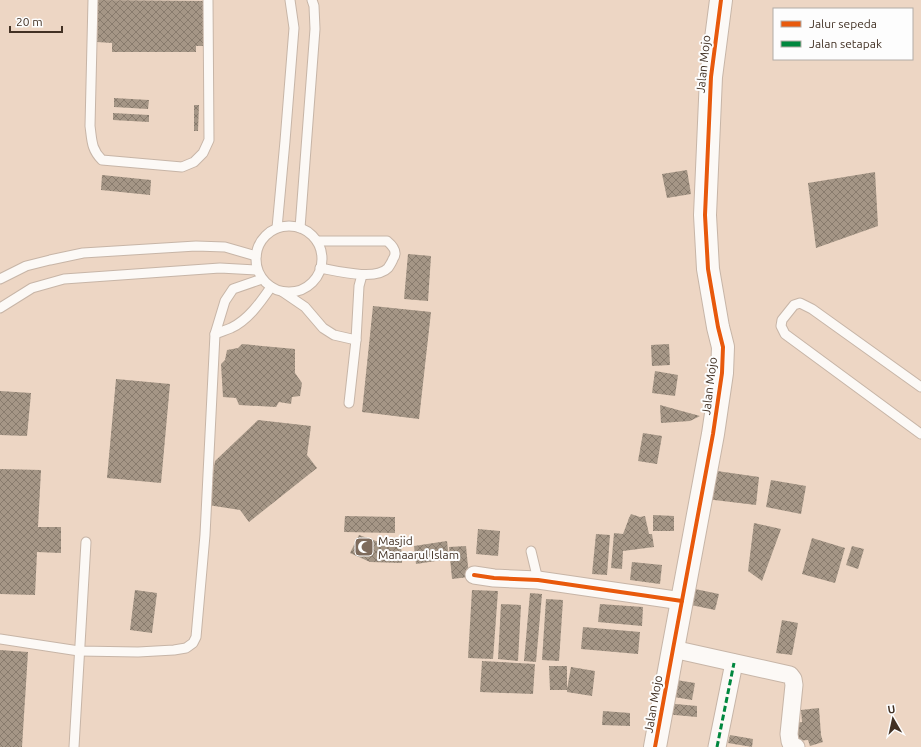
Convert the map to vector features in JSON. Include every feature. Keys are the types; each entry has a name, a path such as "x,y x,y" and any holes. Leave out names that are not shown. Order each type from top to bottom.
{"street":[{"name":"Jalan Mojo","path":"655,747 713,434 722,373 723,347 708,269 705,215 711,77 721,0"},
{"path":"474,575 494,578 538,580 682,601"},
{"path":"673,650 790,675 793,679 794,685 789,734 792,746 796,747"},
{"path":"716,747 734,663"}],"lane":[{"path":"93,0 90,126 93,146 96,154 102,160 182,167 194,162 203,153 209,140 208,0"},
{"path":"276,228 294,28 290,0"},
{"path":"300,228 315,29 314,6 312,0"},
{"path":"283,292 295,291 306,287 315,279 320,268 322,254 317,241 310,233 300,228 289,226 276,228 266,234 259,244 256,256 257,270 262,279 271,287 283,292 305,306 323,328 334,335 356,340"},
{"path":"317,241 387,240 393,246 395,251 395,257 388,269 378,273 362,275 320,268"},
{"path":"0,279 26,266 83,253 203,246 225,247 256,256"},
{"path":"0,308 32,288 64,279 220,268 257,270"},
{"path":"349,403 356,340 359,286 362,275"},
{"path":"0,640 79,651 138,652 174,650 186,648 193,643 196,637 205,535 215,334 225,301 233,289 262,279"},
{"path":"215,334 231,328 243,320 258,306 271,287"},
{"path":"921,387 812,309 800,303 794,305 782,320 781,326 785,334 921,434"},
{"path":"74,747 86,542"},
{"path":"531,551 538,580"}],"building":[{"path":"98,0 206,1 204,46 196,46 196,52 112,52 112,43 97,42"},
{"path":"114,98 149,100 148,109 114,107"},
{"path":"194,105 199,105 198,131 194,131"},
{"path":"113,113 149,115 149,122 113,120"},
{"path":"687,170 691,194 667,198 662,174"},
{"path":"875,172 878,226 816,248 808,183"},
{"path":"102,175 151,180 150,195 101,190"},
{"path":"408,254 431,256 428,301 404,299"},
{"path":"373,306 431,312 419,419 362,412"},
{"path":"242,344 295,349 295,373 302,383 300,396 292,397 291,404 279,402 276,407 239,405 236,398 223,397 221,364 225,360 227,350 238,348"},
{"path":"669,344 670,365 652,366 651,345"},
{"path":"655,371 678,375 675,396 652,393"},
{"path":"116,379 170,384 161,483 107,478"},
{"path":"0,391 31,393 27,436 0,435"},
{"path":"660,405 700,416 690,421 661,423"},
{"path":"258,420 311,426 307,455 317,468 249,522 240,510 208,505 215,461"},
{"path":"643,433 662,436 657,464 638,461"},
{"path":"0,469 41,470 38,527 61,527 61,553 37,552 35,595 0,594"},
{"path":"710,470 759,477 756,505 706,499"},
{"path":"771,480 806,486 801,514 766,507"},
{"path":"631,514 640,517 645,516 649,534 652,534 654,547 623,551 622,569 611,568 614,533 623,534"},
{"path":"653,515 674,516 674,531 653,531"},
{"path":"345,516 395,517 395,533 344,532"},
{"path":"754,523 781,529 762,581 748,571"},
{"path":"478,529 500,531 498,556 476,554"},
{"path":"596,534 610,535 607,575 592,574"},
{"path":"359,535 379,542 381,537 401,543 402,563 370,562 350,553"},
{"path":"812,538 845,548 835,583 802,574"},
{"path":"447,541 449,559 416,564 414,546"},
{"path":"466,546 469,577 452,579 449,547"},
{"path":"852,546 864,549 858,569 846,565"},
{"path":"632,562 662,565 660,584 630,580"},
{"path":"695,589 719,594 715,610 691,605"},
{"path":"135,590 157,593 152,633 130,630"},
{"path":"472,590 498,591 493,659 468,658"},
{"path":"530,593 542,594 536,662 524,661"},
{"path":"546,599 563,600 559,661 542,660"},
{"path":"501,604 521,605 518,661 498,659"},
{"path":"600,604 643,607 642,626 598,622"},
{"path":"782,620 798,623 792,655 776,653"},
{"path":"583,627 640,632 638,654 581,649"},
{"path":"0,650 28,652 22,747 0,747"},
{"path":"482,661 535,664 533,694 480,692"},
{"path":"549,666 567,666 567,689 571,667 595,671 592,696 567,692 567,690 550,690"},
{"path":"670,679 695,683 692,700 668,696"},
{"path":"665,703 697,706 697,717 664,714"},
{"path":"819,708 823,742 810,746 808,740 795,741 793,723 802,722 801,710"},
{"path":"603,711 630,713 630,726 602,725"},
{"path":"730,735 753,739 752,747 728,743"}],"marked path":[{"path":"717,747 734,663"}],"cycle path":[{"path":"655,747 713,434 722,373 723,347 708,269 705,215 711,77 721,0"},
{"path":"474,575 494,578 538,580 682,601"}],"place":[{"name":"Masjid Manaarul Islam","path":"364,547"}]}
